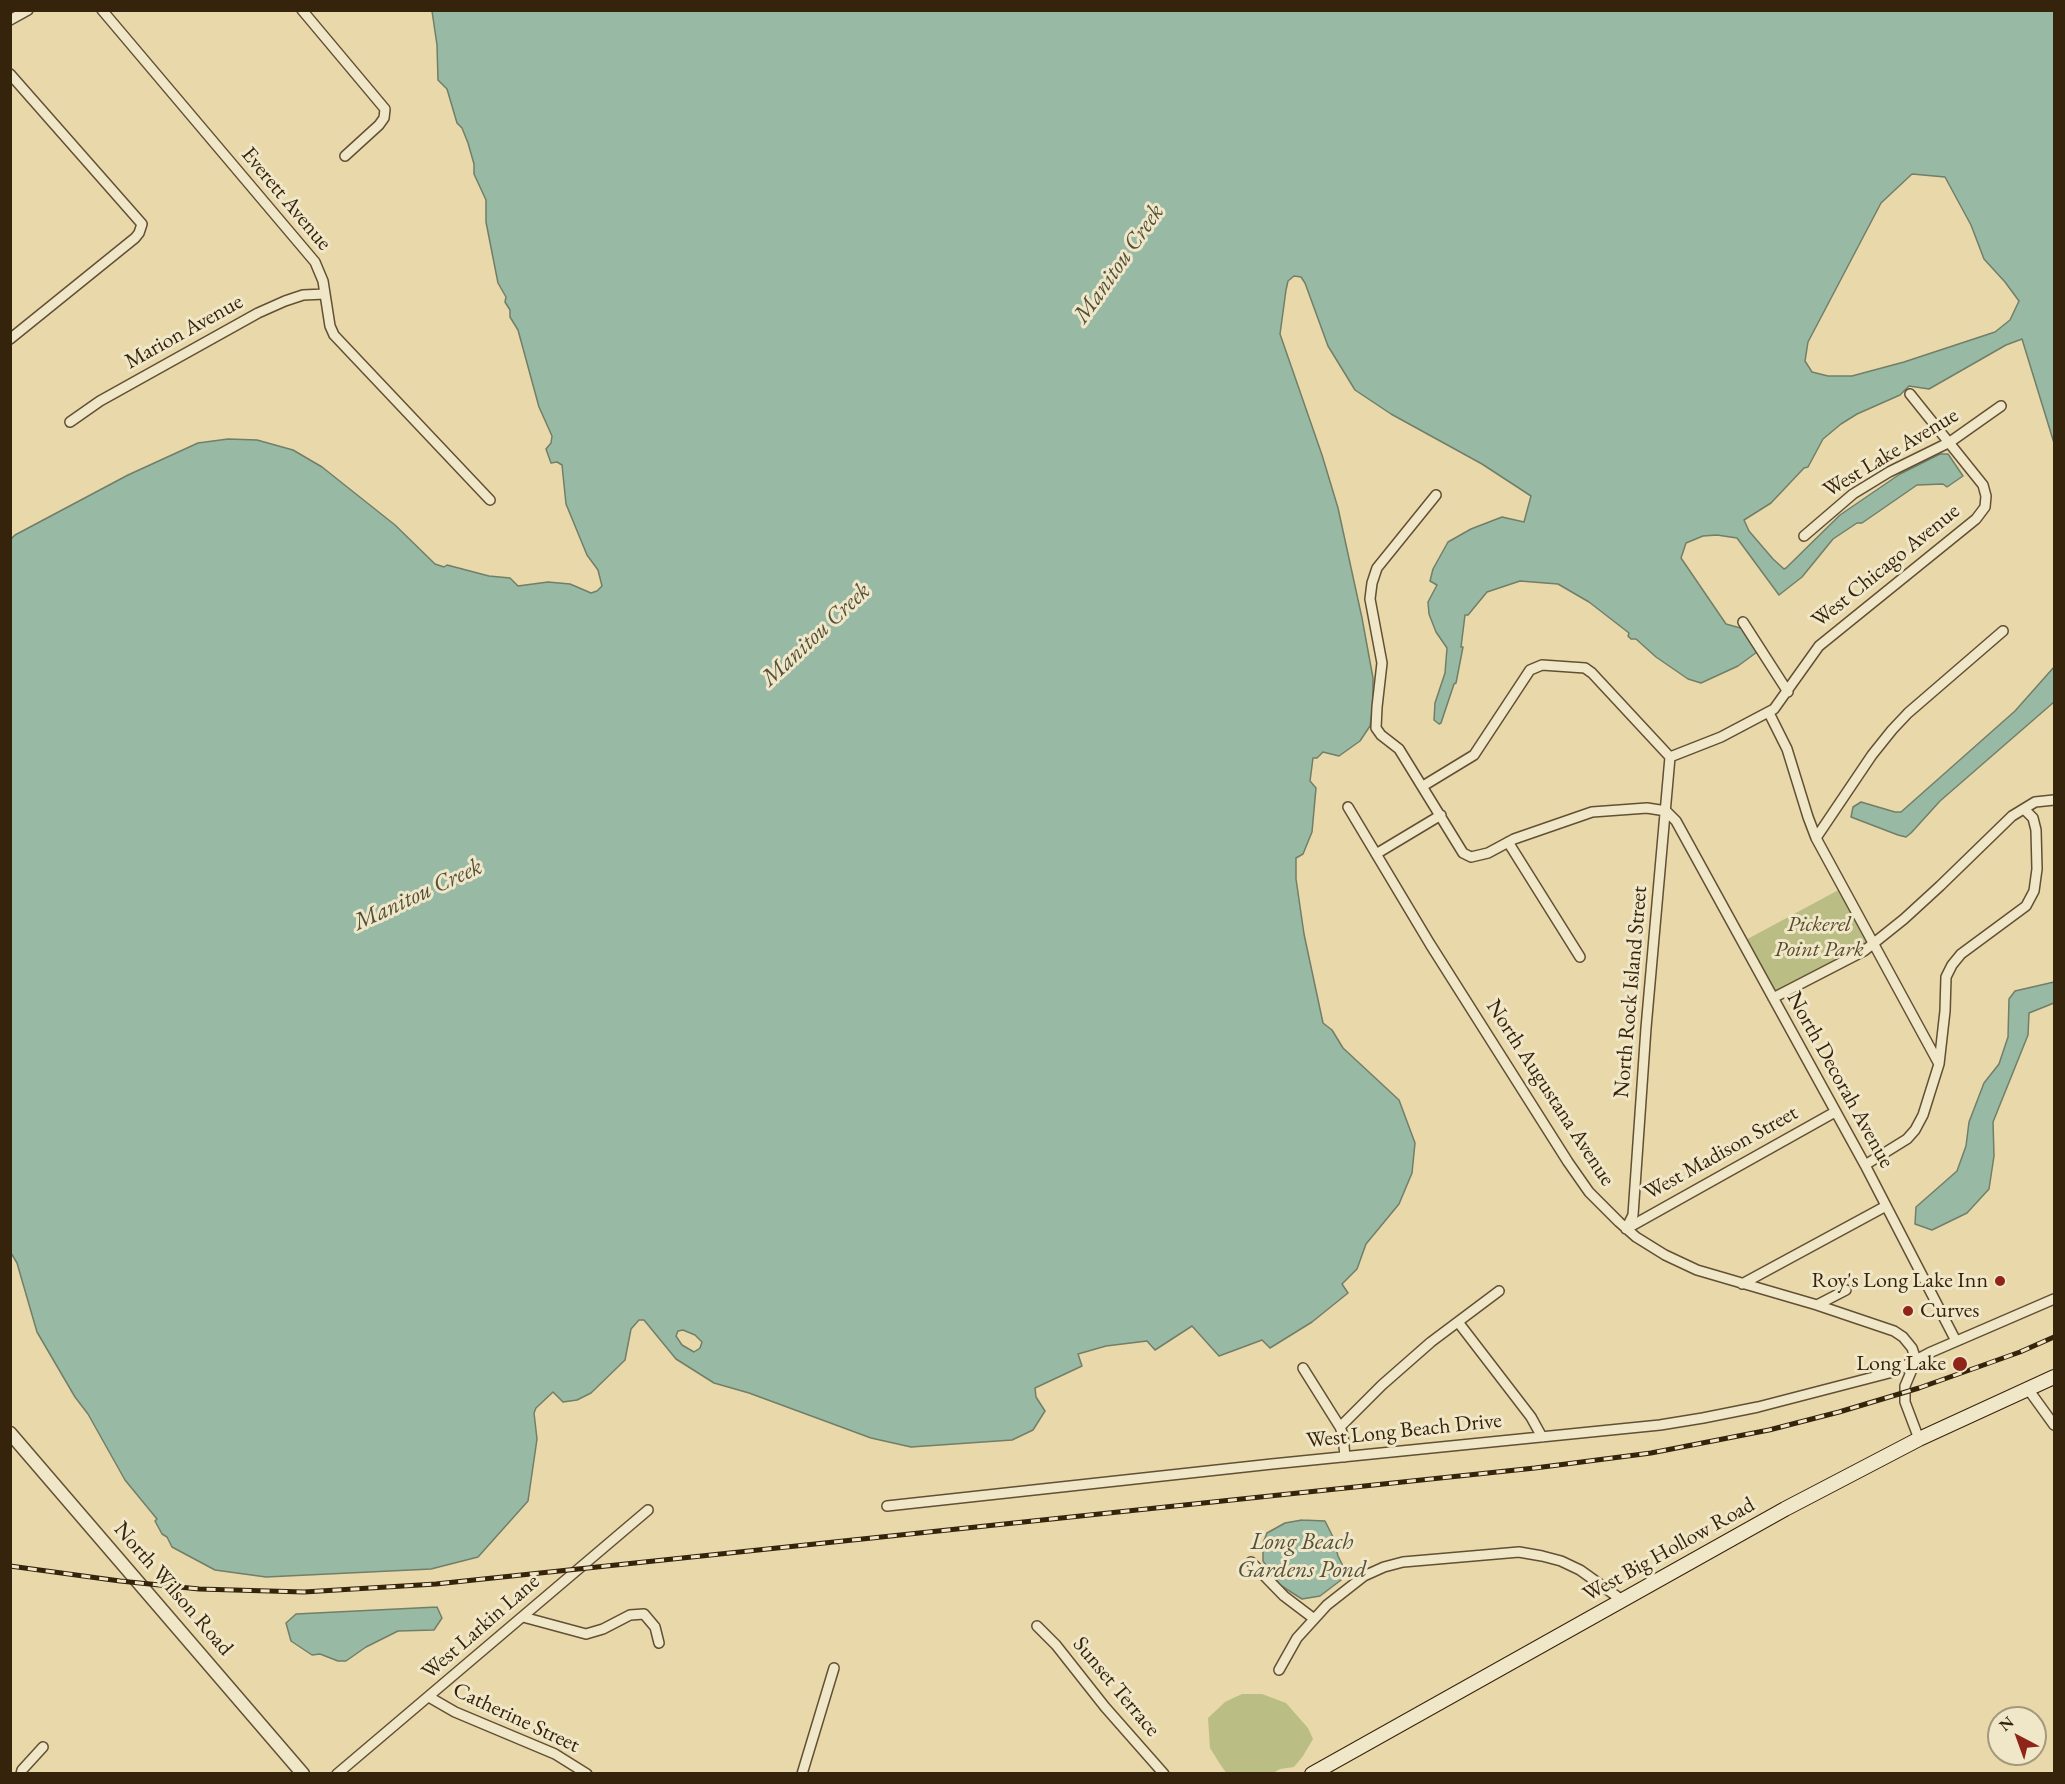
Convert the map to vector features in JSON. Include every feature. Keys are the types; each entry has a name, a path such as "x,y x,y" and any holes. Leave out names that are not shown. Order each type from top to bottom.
{"main road":[{"name":"West Big Hollow Road","path":"1312,1773 1785,1509 1919,1439 2055,1377"}],"street":[{"path":"10,20 28,10"},
{"name":"Everett Avenue","path":"102,10 315,262 323,281 330,326 334,335 490,500"},
{"path":"302,10 385,109 386,113 379,125 345,156"},
{"path":"10,74 141,224 139,233 10,339"},
{"name":"Marion Avenue","path":"70,422 100,401 258,313 285,301 303,296 325,294"},
{"path":"1910,394 1950,442"},
{"name":"West Lake Avenue","path":"1804,536 1853,495 1909,462 1950,442 2001,406"},
{"name":"West Chicago Avenue","path":"1670,757 1721,737 1769,713 1788,692 1819,646 1976,519 1985,507 1986,496 1983,485 1950,442"},
{"path":"1436,495 1377,568 1370,592 1382,663 1376,728 1388,742 1399,749 1463,853 1471,857 1488,854 1508,842 1592,812 1647,808 1666,811"},
{"path":"1743,622 1788,692"},
{"path":"1816,838 1892,729 2003,631"},
{"path":"1423,786 1474,755 1530,670 1542,665 1585,668 1592,673 1670,757"},
{"path":"1769,713 1787,749 1816,838 1939,1064"},
{"name":"North Rock Island Street","path":"1626,1229 1633,1215 1646,1028 1670,757"},
{"path":"1773,998 1864,951 1940,886 2002,824 2040,801 2054,800"},
{"name":"North Augustana Avenue","path":"1348,807 1568,1162 1589,1192 1626,1229 1665,1255 1696,1270 1817,1305 1894,1331 1912,1347 1916,1360"},
{"path":"1865,1166 1907,1139 1923,1115 1939,1064 1946,977 1952,965 1961,954 2026,906 2034,891 2037,870 2036,830 2033,818 2024,809"},
{"name":"North Decorah Avenue","path":"1666,811 1676,821 1865,1166 1956,1341"},
{"path":"1376,854 1441,815"},
{"path":"1508,842 1580,957"},
{"name":"West Madison Street","path":"1626,1229 1835,1112"},
{"path":"1742,1284 1886,1206"},
{"path":"1817,1305 1846,1290"},
{"path":"1340,1426 1431,1342 1499,1292"},
{"name":"West Long Beach Drive","path":"887,1506 1660,1425 1703,1418 1758,1407 1893,1372 1956,1341 2055,1299"},
{"path":"1458,1322 1531,1417 1542,1437"},
{"path":"1916,1360 1905,1386 1905,1402 1919,1439"},
{"path":"1303,1368 1340,1426 1345,1457"},
{"path":"2028,1389 2055,1425"},
{"name":"North Wilson Road","path":"10,1433 303,1773"},
{"name":"West Larkin Lane","path":"337,1773 648,1510"},
{"path":"1280,1670 1297,1638 1313,1618 1364,1576 1403,1562 1519,1552 1562,1561 1580,1570 1622,1600"},
{"path":"1251,1562 1284,1596 1313,1618"},
{"path":"523,1617 586,1634 603,1629 630,1615 644,1614 655,1627 658,1642"},
{"name":"Sunset Terrace","path":"1037,1626 1056,1645 1098,1698 1164,1773"},
{"path":"802,1773 834,1668"},
{"name":"Catherine Street","path":"429,1697 455,1712 555,1754 587,1773"},
{"path":"21,1773 43,1748"}],"green space":[{"name":"Pickerel Point Park","path":"1844,887 1874,943 1773,998 1742,942"},
{"path":"1242,1694 1262,1694 1286,1703 1308,1728 1313,1739 1294,1767 1280,1769 1273,1773 1227,1774 1210,1748 1208,1718 1225,1702"}],"water":[{"name":"Manitou Creek","path":"432,11 2054,11 2054,443 2022,339 2006,345 1929,389 1909,386 1900,395 1857,414 1823,439 1808,467 1804,468 1771,503 1744,520 1749,531 1784,569 1840,515 1900,474 1940,454 1948,454 1963,476 1947,487 1943,484 1917,485 1862,523 1857,523 1833,539 1802,577 1779,595 1737,538 1717,535 1703,536 1686,543 1681,558 1726,624 1744,629 1757,652 1738,666 1701,683 1688,679 1656,657 1636,639 1631,639 1628,636 1629,633 1589,602 1558,584 1520,581 1487,592 1468,615 1465,615 1461,647 1463,647 1456,683 1439,724 1434,720 1435,703 1445,673 1447,648 1436,632 1429,614 1428,602 1437,585 1430,581 1433,569 1448,542 1471,529 1502,517 1524,522 1531,496 1482,464 1391,414 1355,390 1328,346 1305,283 1301,277 1294,276 1288,281 1280,334 1338,508 1373,678 1373,707 1370,726 1360,741 1339,756 1323,752 1317,758 1313,758 1310,781 1316,788 1312,832 1303,854 1296,858 1296,879 1304,934 1323,1023 1332,1030 1343,1048 1399,1100 1415,1143 1412,1173 1399,1204 1366,1244 1357,1269 1342,1284 1348,1293 1312,1322 1270,1348 1262,1340 1219,1356 1192,1326 1155,1350 1147,1341 1106,1346 1078,1354 1082,1366 1035,1388 1036,1397 1045,1411 1033,1430 1012,1440 911,1447 871,1438 749,1393 714,1383 676,1359 644,1320 639,1320 631,1329 625,1360 591,1393 577,1400 563,1402 553,1392 536,1408 534,1413 537,1439 528,1501 478,1557 431,1569 266,1577 215,1570 172,1547 155,1521 157,1519 125,1480 88,1414 75,1397 37,1332 17,1263 11,1253 11,539 128,475 198,443 228,439 257,440 293,450 322,467 395,525 435,564 489,576 510,578 518,586 548,582 570,584 591,593 602,586 598,570 587,555 566,504 562,465 557,462 551,463 546,449 551,443 552,436 539,407 518,330 510,317 510,310 505,302 506,297 498,283 486,222 486,200 474,174 474,164 468,143 462,128 457,123 447,89 438,80 437,45","holes":["1912,174 1945,177 1971,225 1984,259 2019,301 2010,320 1995,332 1904,362 1852,376 1828,376 1812,372 1805,361 1808,342 1881,203","683,1330 695,1335 702,1342 700,1348 694,1352 682,1345 676,1336 678,1331"]},
{"path":"2054,667 2054,702 1940,801 1906,837 1851,817 1853,807 1861,802 1901,812 2015,711"},
{"path":"2054,982 2054,1003 2029,1013 2028,1035 1993,1122 1994,1156 1989,1189 1967,1213 1932,1230 1915,1224 1916,1207 1957,1171 1966,1146 1969,1122 1984,1083 1999,1064 2008,1037 2009,999 2015,991"},
{"name":"Long Beach Gardens Pond","path":"1302,1520 1325,1521 1345,1570 1345,1577 1320,1596 1302,1599 1280,1585 1263,1561 1263,1543 1267,1533 1285,1523"},
{"path":"437,1607 442,1618 434,1630 398,1631 366,1647 346,1661 338,1661 320,1654 312,1655 291,1641 286,1623 296,1614"}],"railway":[{"path":"10,1566 199,1589 304,1592 436,1584 1535,1468 1651,1453 1769,1430 1919,1388 2020,1352 2054,1337"}],"place":[{"name":"Roy's Long Lake Inn","path":"2000,1281"},
{"name":"Curves","path":"1908,1311"},
{"name":"Long Lake","path":"1960,1364"}]}
